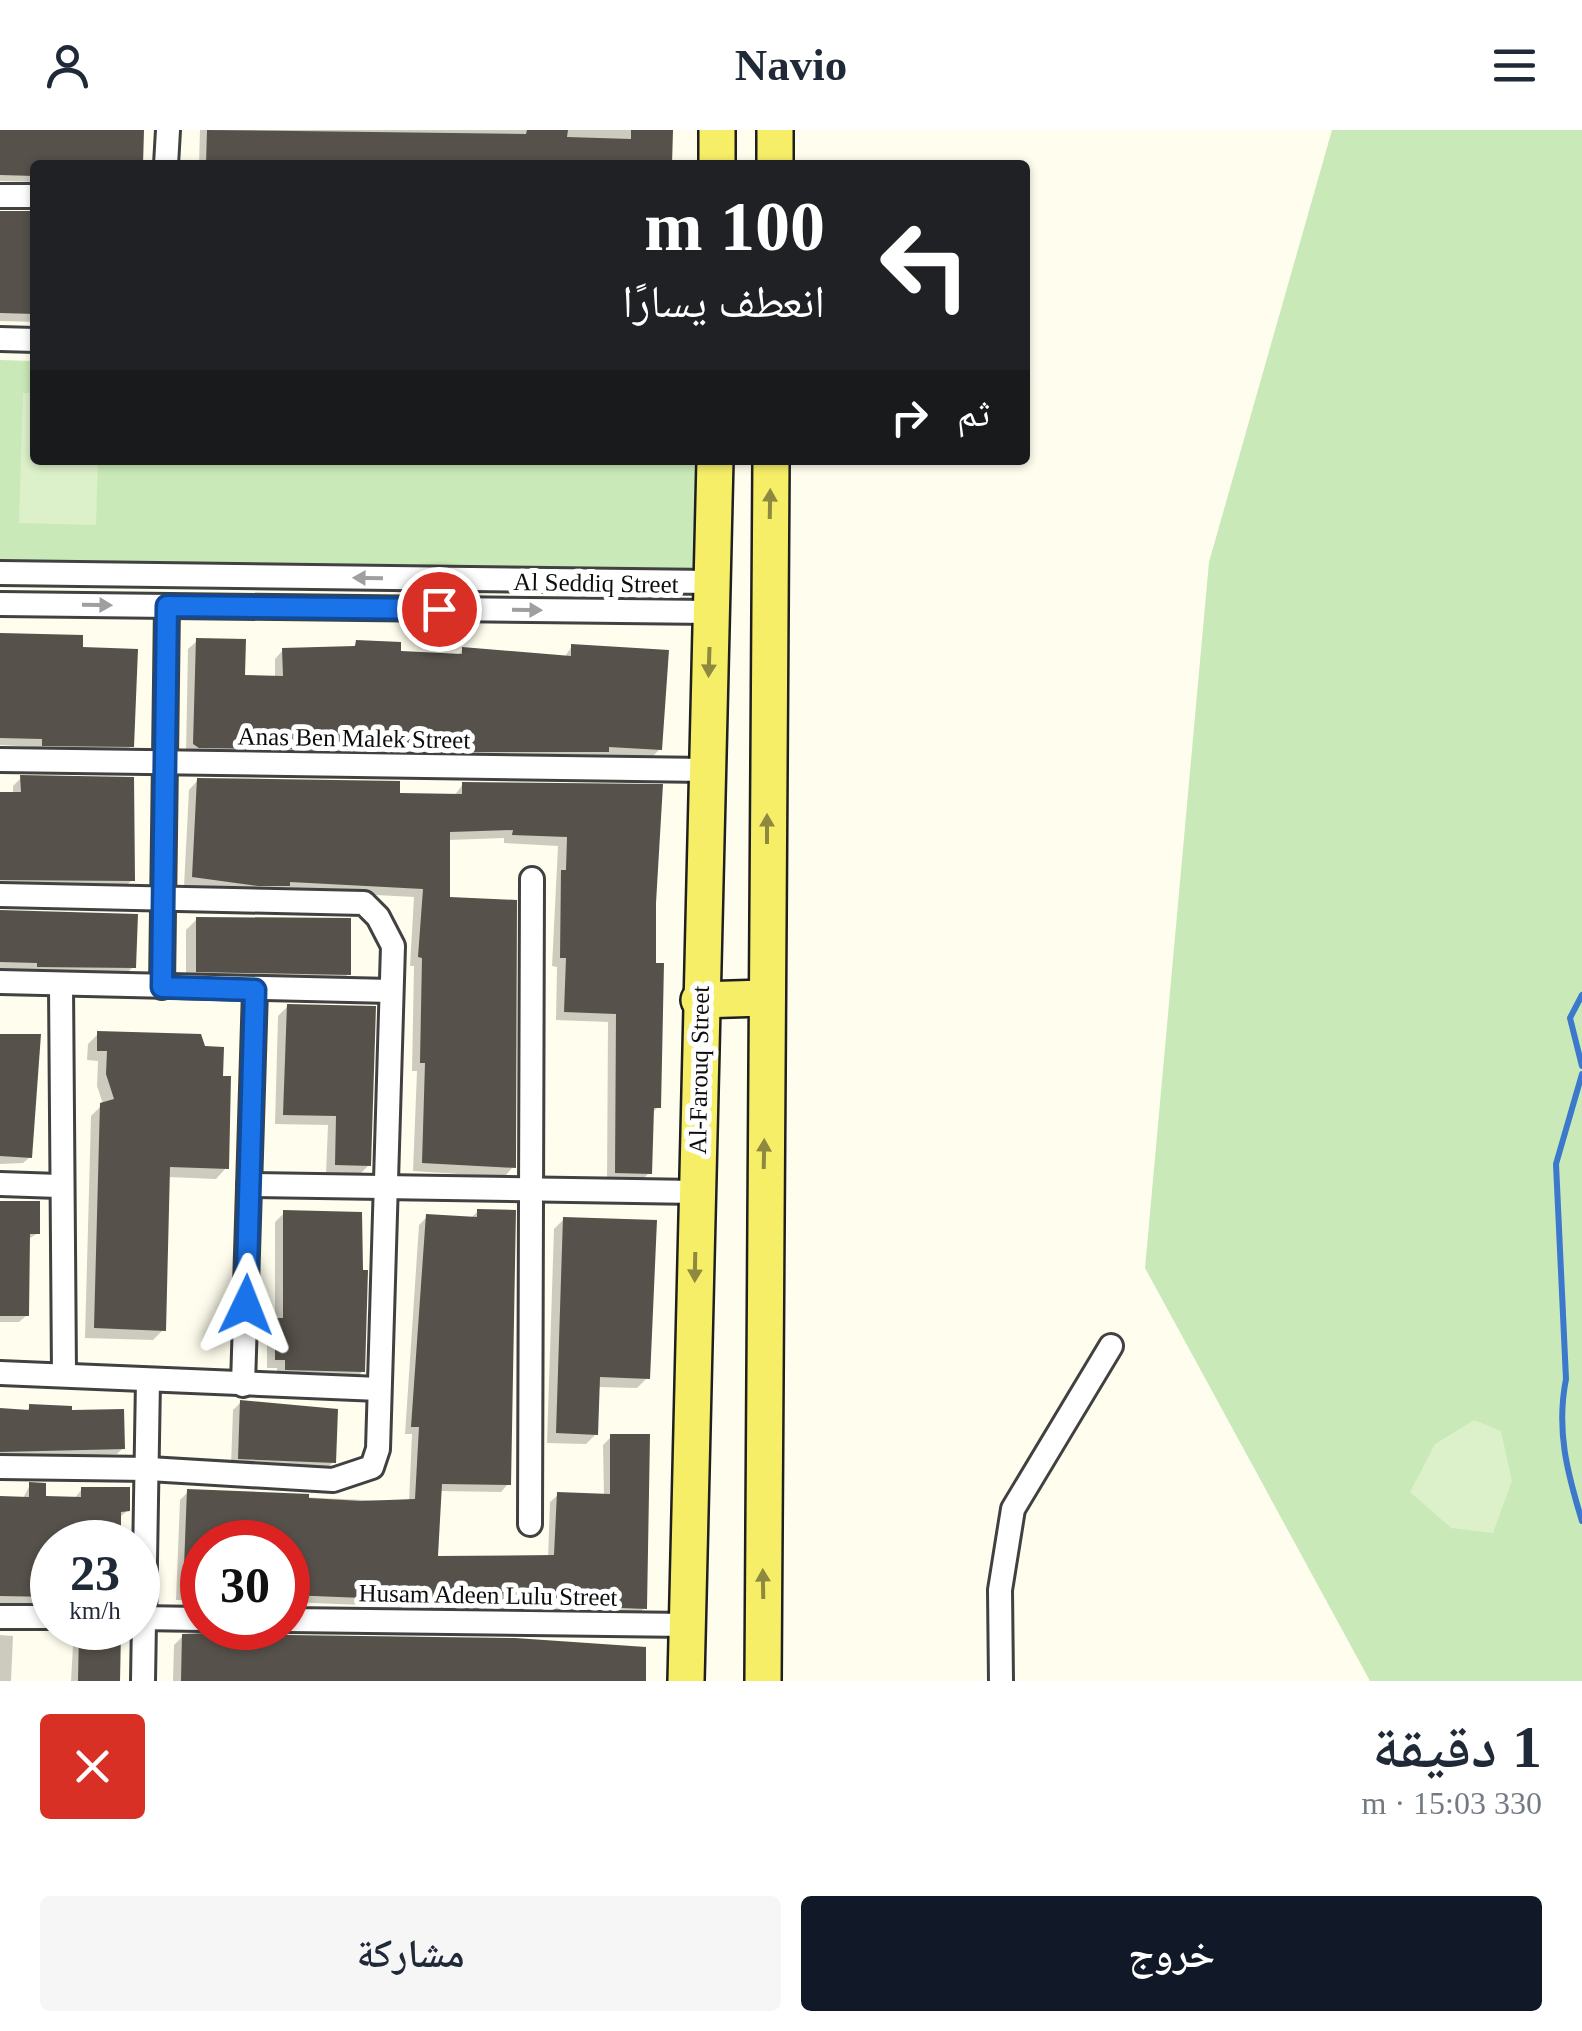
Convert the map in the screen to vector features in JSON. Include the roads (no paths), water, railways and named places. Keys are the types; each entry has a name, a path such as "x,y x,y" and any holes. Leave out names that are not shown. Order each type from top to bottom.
{"main road":[{"path":"717,130 717,160"},
{"path":"774,160 776,130"},
{"name":"Al-Farouq Street","path":"686,1681 715,465"},
{"path":"763,1681 770,465"},
{"path":"700,1000 767,998"}],"street":[{"path":"166,160 168,130"},
{"path":"0,196 30,196"},
{"path":"0,339 30,340"},
{"name":"Al Seddiq Street","path":"0,573 711,597"},
{"name":"Al Seddiq Street","path":"0,604 167,606 711,597"},
{"path":"162,987 167,606"},
{"name":"Anas Ben Malek Street","path":"0,760 707,770"},
{"path":"530,1524 532,879"},
{"path":"0,896 364,903 378,917 393,946 378,1450 372,1467 333,1480 149,1468 0,1467"},
{"path":"0,982 391,991"},
{"path":"61,984 59,1186 64,1374"},
{"path":"243,1385 255,990"},
{"path":"0,1184 59,1186"},
{"path":"250,1185 697,1192"},
{"path":"1001,1681 1000,1590 1013,1509 1111,1346"},
{"path":"0,1373 379,1389"},
{"path":"146,1520 148,1380"},
{"path":"0,1616 30,1617"},
{"name":"Husam Adeen Lulu Street","path":"310,1620 688,1625"},
{"path":"142,1650 143,1681"}],"waterway":[{"path":"1582,995 1570,1018 1582,1066"},
{"path":"1582,1074 1556,1164 1566,1379 1563,1433 1582,1521"}]}
